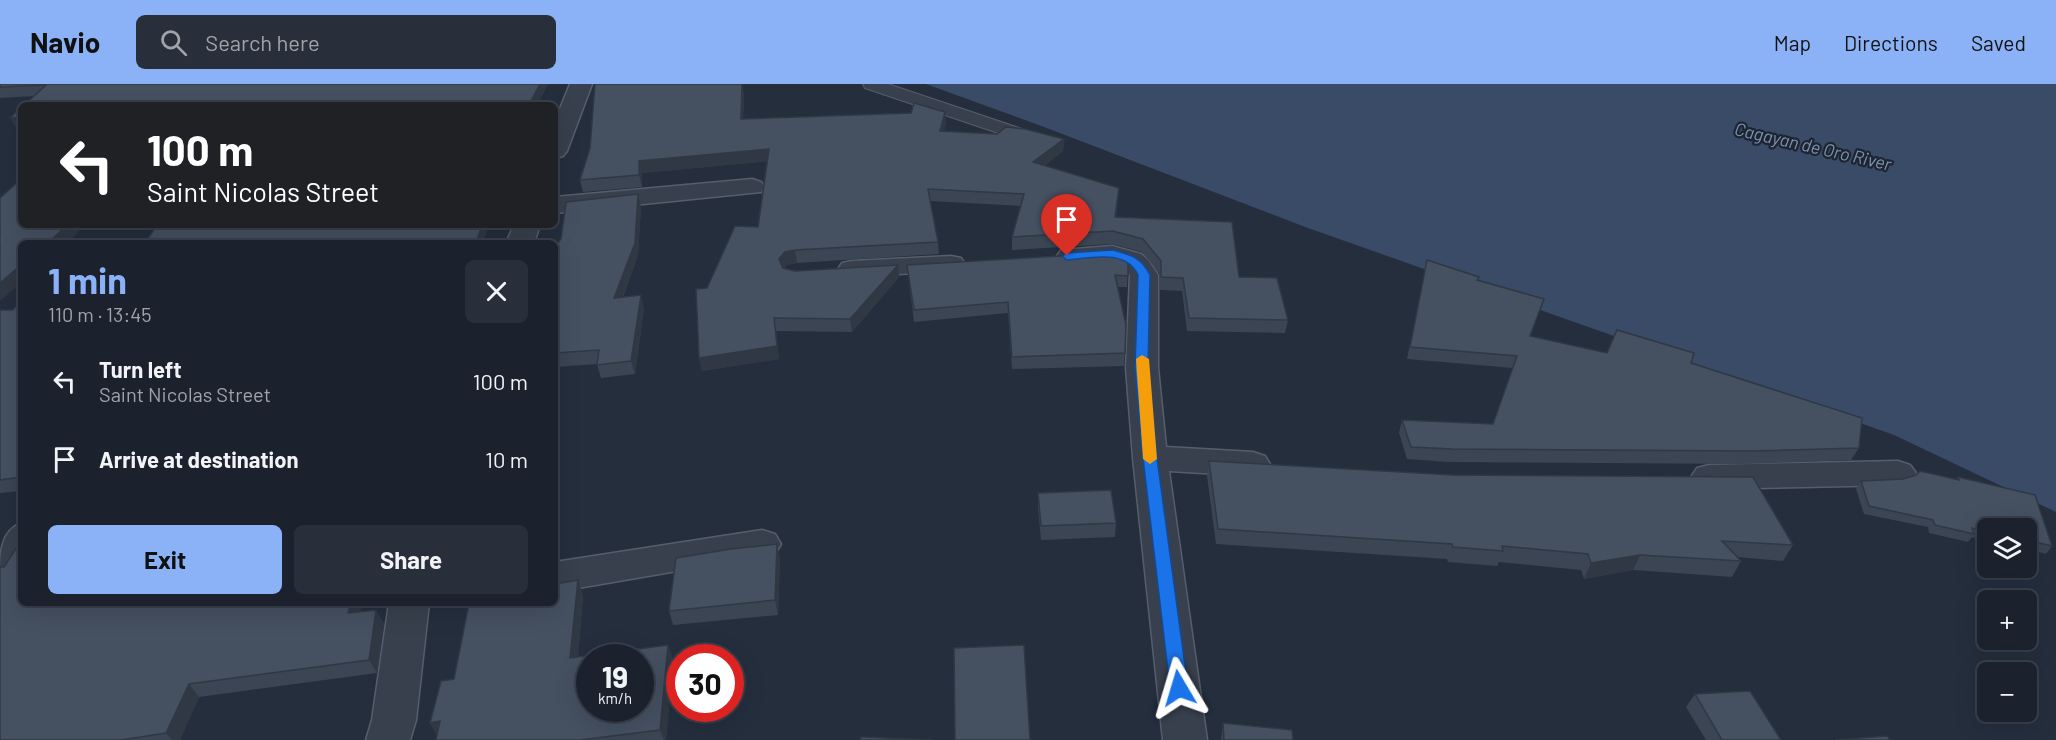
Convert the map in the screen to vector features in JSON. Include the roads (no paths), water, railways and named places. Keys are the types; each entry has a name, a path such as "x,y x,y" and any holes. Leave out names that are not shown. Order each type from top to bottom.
{"street":[{"path":"558,143 581,84"},
{"path":"558,205 752,187"},
{"path":"1042,258 1113,254 1130,258 1139,264 1144,275 1142,368 1150,458 1185,740"},
{"path":"820,272 972,262"},
{"path":"1150,458 1281,466"},
{"path":"1673,477 1898,473"},
{"path":"0,565 18,541"},
{"path":"558,577 762,544"},
{"path":"388,740 394,720 409,606"}],"lane":[{"path":"871,84 1019,134"}],"water":[{"name":"Cagayan de Oro River","path":"926,84 2056,84 2056,512 1894,435 1308,228"}]}
